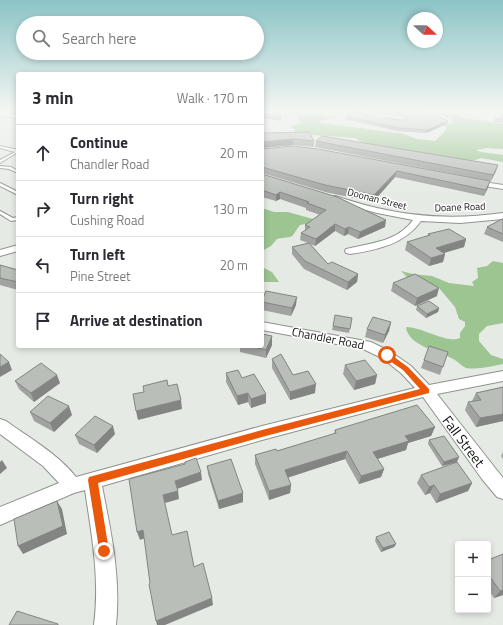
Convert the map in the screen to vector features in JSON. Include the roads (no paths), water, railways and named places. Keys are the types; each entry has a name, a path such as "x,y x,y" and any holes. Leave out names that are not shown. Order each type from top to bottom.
{"street":[{"path":"465,180 503,188"},
{"name":"Doonan Street","path":"329,197 387,214 418,219"},
{"name":"Doane Road","path":"418,219 448,220 503,216"},
{"path":"350,250 379,246 404,234 418,219"},
{"path":"0,253 16,251"},
{"name":"Chandler Road","path":"264,326 374,348 405,368 426,391"},
{"path":"0,516 72,486 92,480 426,391 503,376"},
{"name":"Fall Street","path":"426,391 503,491"},
{"path":"0,425 51,464 68,479 72,486"},
{"path":"92,480 108,573 108,600 105,625"}],"lane":[{"path":"0,147 16,151"},
{"path":"0,162 13,156 16,152"},
{"path":"0,167 10,168 16,171"},
{"path":"0,184 16,193"},
{"path":"0,212 13,220 16,219"}]}
